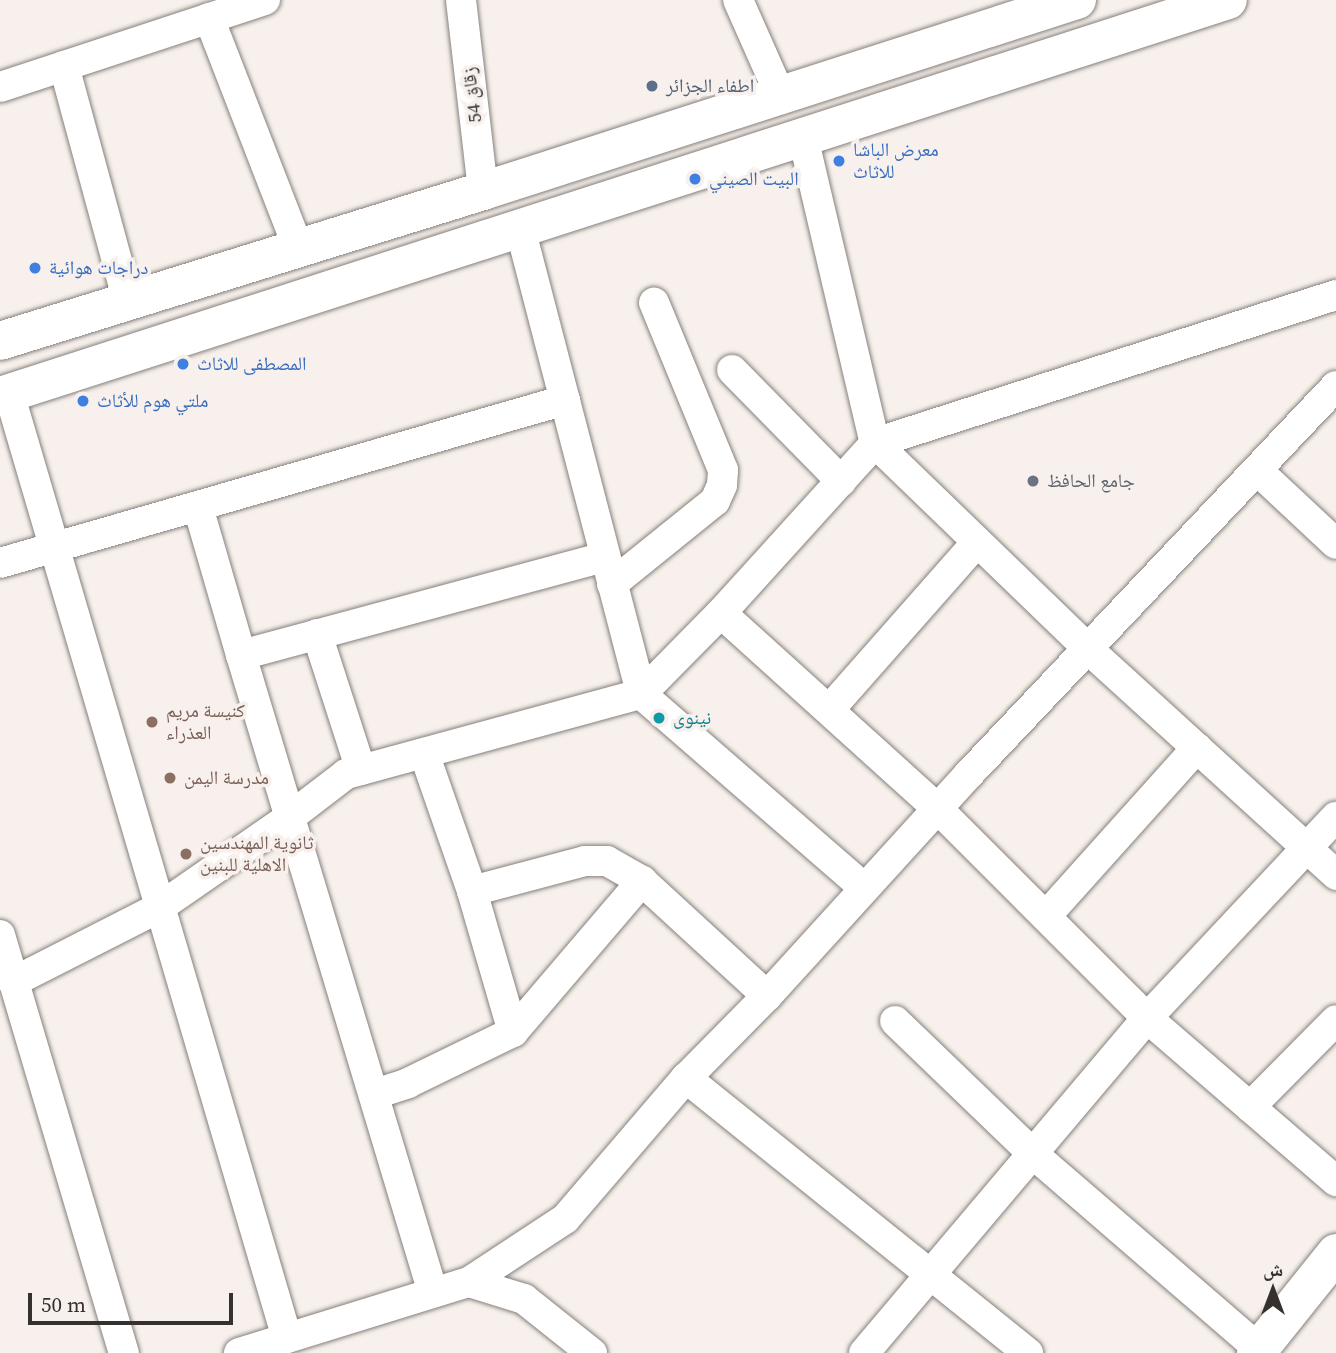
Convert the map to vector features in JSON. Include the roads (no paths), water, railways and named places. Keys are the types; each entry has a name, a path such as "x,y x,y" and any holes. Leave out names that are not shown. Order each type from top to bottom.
{"main road":[{"path":"0,341 483,191 1077,0"},
{"path":"5,394 1228,0"},
{"path":"1257,1351 1336,1254"}],"street":[{"path":"0,87 265,0"},
{"name":"زقاق 54","path":"461,0 483,191"},
{"path":"738,0 780,95"},
{"path":"209,18 298,248"},
{"path":"64,66 128,301"},
{"path":"803,137 875,443 1088,649 1336,875"},
{"path":"520,228 641,694 864,888"},
{"path":"11,1000 160,907 290,817 346,774 641,694 721,613 875,443 1336,295"},
{"path":"241,655 317,634 608,570 715,501 722,485 723,470 654,303"},
{"path":"732,370 841,481"},
{"path":"239,1353 469,1282 565,1219 686,1078 767,996 969,774 1336,386"},
{"path":"5,394 55,549 287,1338"},
{"path":"0,563 565,400"},
{"path":"1257,470 1336,544"},
{"path":"198,507 433,1293"},
{"path":"829,710 977,542"},
{"path":"721,613 939,810 1147,1018 1336,1181"},
{"path":"317,634 361,769"},
{"path":"1046,916 1197,748"},
{"path":"424,753 472,891 513,1032"},
{"path":"864,1353 1147,1018 1336,817"},
{"path":"472,891 585,861 607,861 642,881 767,996"},
{"path":"375,1094 408,1083 513,1032 642,881"},
{"path":"0,936 11,1000 124,1353"},
{"path":"1250,1107 1336,1020"},
{"path":"895,1021 1032,1153 1257,1351"},
{"path":"686,1078 1028,1353"},
{"path":"469,1282 524,1300 592,1353"}],"place":[{"name":"اطفاء الجزائر","path":"652,86"},
{"name":"معرض الباشا للاثاث","path":"839,161"},
{"name":"البيت الصيني","path":"695,179"},
{"name":"دراجات هوائية","path":"35,268"},
{"name":"المصطفى للاثاث","path":"183,364"},
{"name":"ملتي هوم للأثاث","path":"83,401"},
{"name":"جامع الحافظ","path":"1033,481"},
{"name":"نينوى","path":"659,718"},
{"name":"كنيسة مريم العذراء","path":"152,722"},
{"name":"مدرسة اليمن","path":"170,778"},
{"name":"ثانوية المهندسين الاهلية للبنين","path":"186,854"}]}
